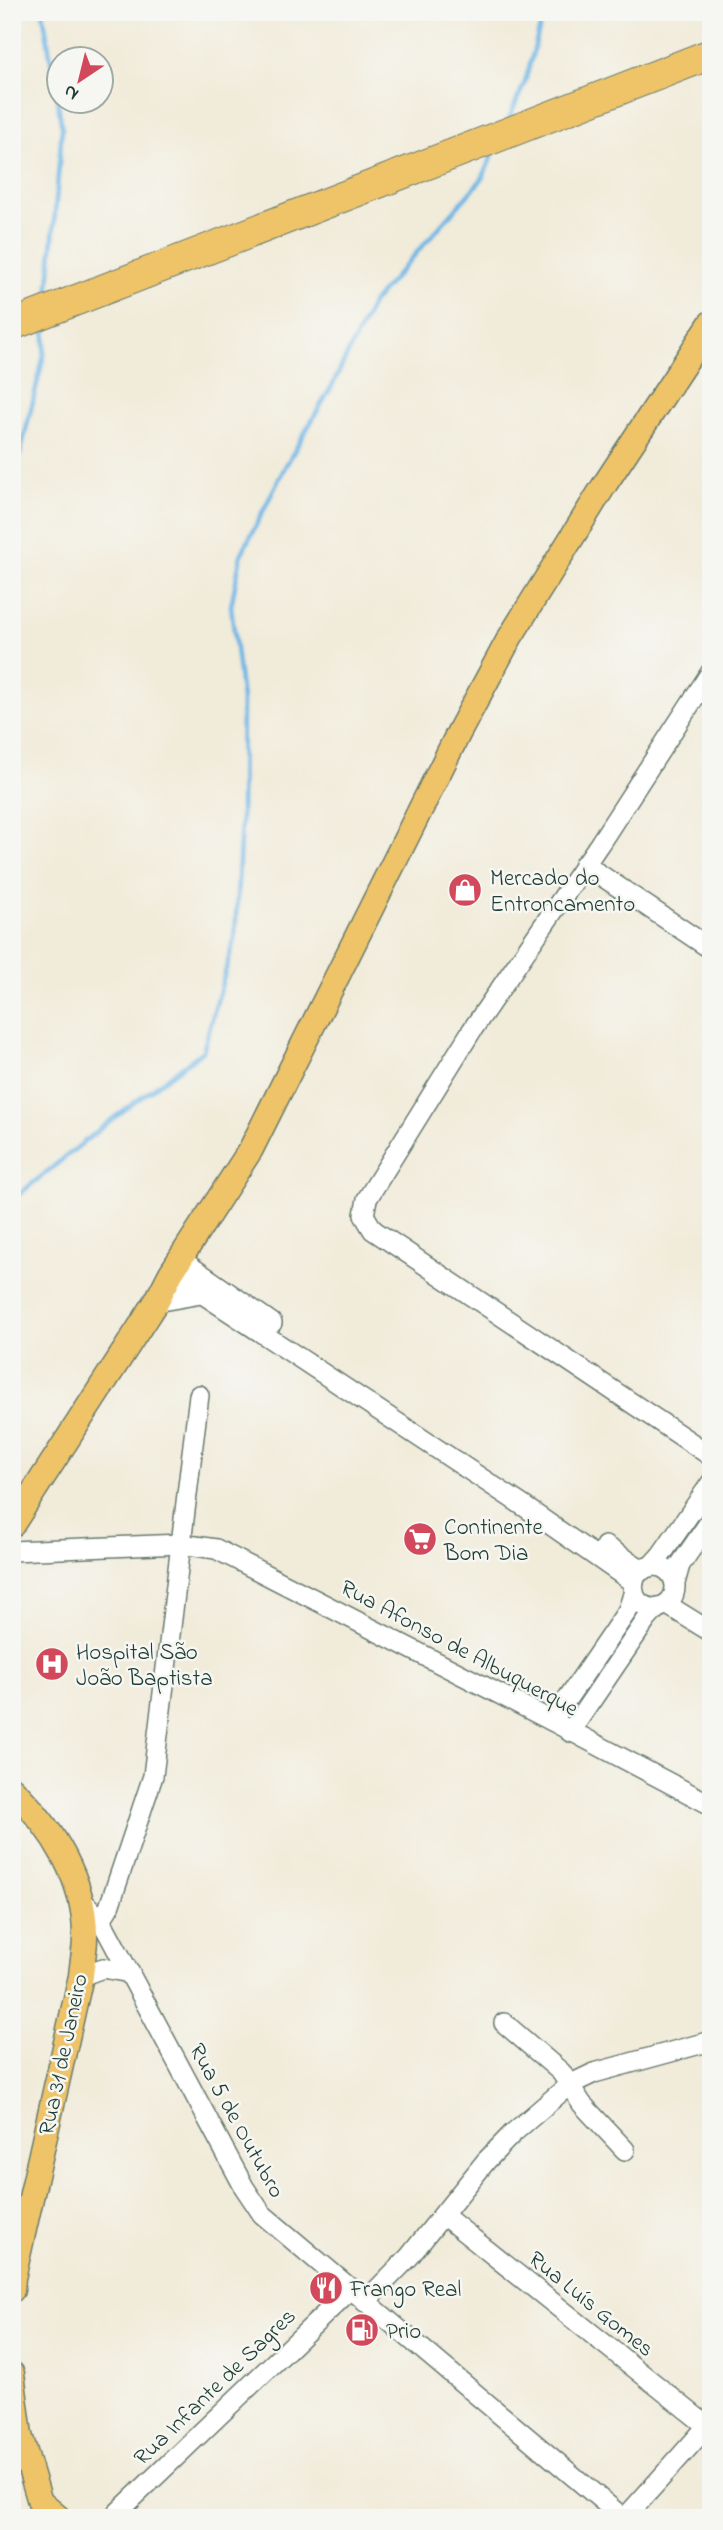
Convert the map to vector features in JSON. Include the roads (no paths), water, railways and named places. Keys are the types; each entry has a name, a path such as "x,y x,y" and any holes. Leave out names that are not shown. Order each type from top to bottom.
{"highway":[{"path":"12,325 711,54"}],"main road":[{"path":"12,1525 251,1149 459,732 509,639 605,484 711,323"},
{"name":"Rua 31 de Janeiro","path":"12,1789 34,1810 63,1851 81,1899 85,1937 81,1976 12,2290"},
{"path":"12,2374 20,2435 42,2510 60,2518"}],"street":[{"path":"711,672 472,1030 367,1199 364,1215 373,1230 711,1456"},
{"path":"584,864 711,949"},
{"path":"202,1224 199,1246 203,1286"},
{"path":"175,1266 514,1500 640,1578"},
{"path":"156,1302 203,1286"},
{"path":"101,1920 109,1907 153,1776 198,1395"},
{"path":"552,1721 628,1610 640,1578 662,1555 711,1483"},
{"path":"570,1732 642,1627 668,1596 680,1565 711,1520"},
{"name":"Rua Afonso de Albuquerque","path":"12,1552 181,1544 216,1549 711,1805"},
{"path":"640,1578 663,1568 672,1577 668,1596"},
{"path":"640,1578 640,1602 646,1606 668,1596 711,1616"},
{"path":"668,1596 711,1632"},
{"name":"Rua 5 de Outubro","path":"81,1899 101,1920 244,2188 262,2214 624,2518"},
{"path":"81,1976 103,1968 130,1973"},
{"path":"504,2023 561,2072 582,2104 625,2150"},
{"name":"Rua Infante de Sagres","path":"112,2518 358,2296 409,2257 486,2161 513,2133 569,2085 594,2073 711,2041"},
{"name":"Rua Luís Gomes","path":"443,2215 709,2426"},
{"path":"624,2518 709,2426"}],"waterway":[{"path":"43,12 62,128 48,298"},
{"path":"508,121 525,82 544,12"},
{"path":"12,1200 203,1051 235,937 241,823 242,699 231,606 241,555 285,467 333,384 373,302 482,179 494,151"},
{"path":"12,488 44,355 46,324"}],"place":[{"name":"Mercado do Entroncamento","path":"465,890"},
{"name":"Continente Bom Dia","path":"420,1539"},
{"name":"Hospital São João Baptista","path":"52,1664"},
{"name":"Frango Real","path":"326,2288"},
{"name":"Prio","path":"362,2330"}]}
